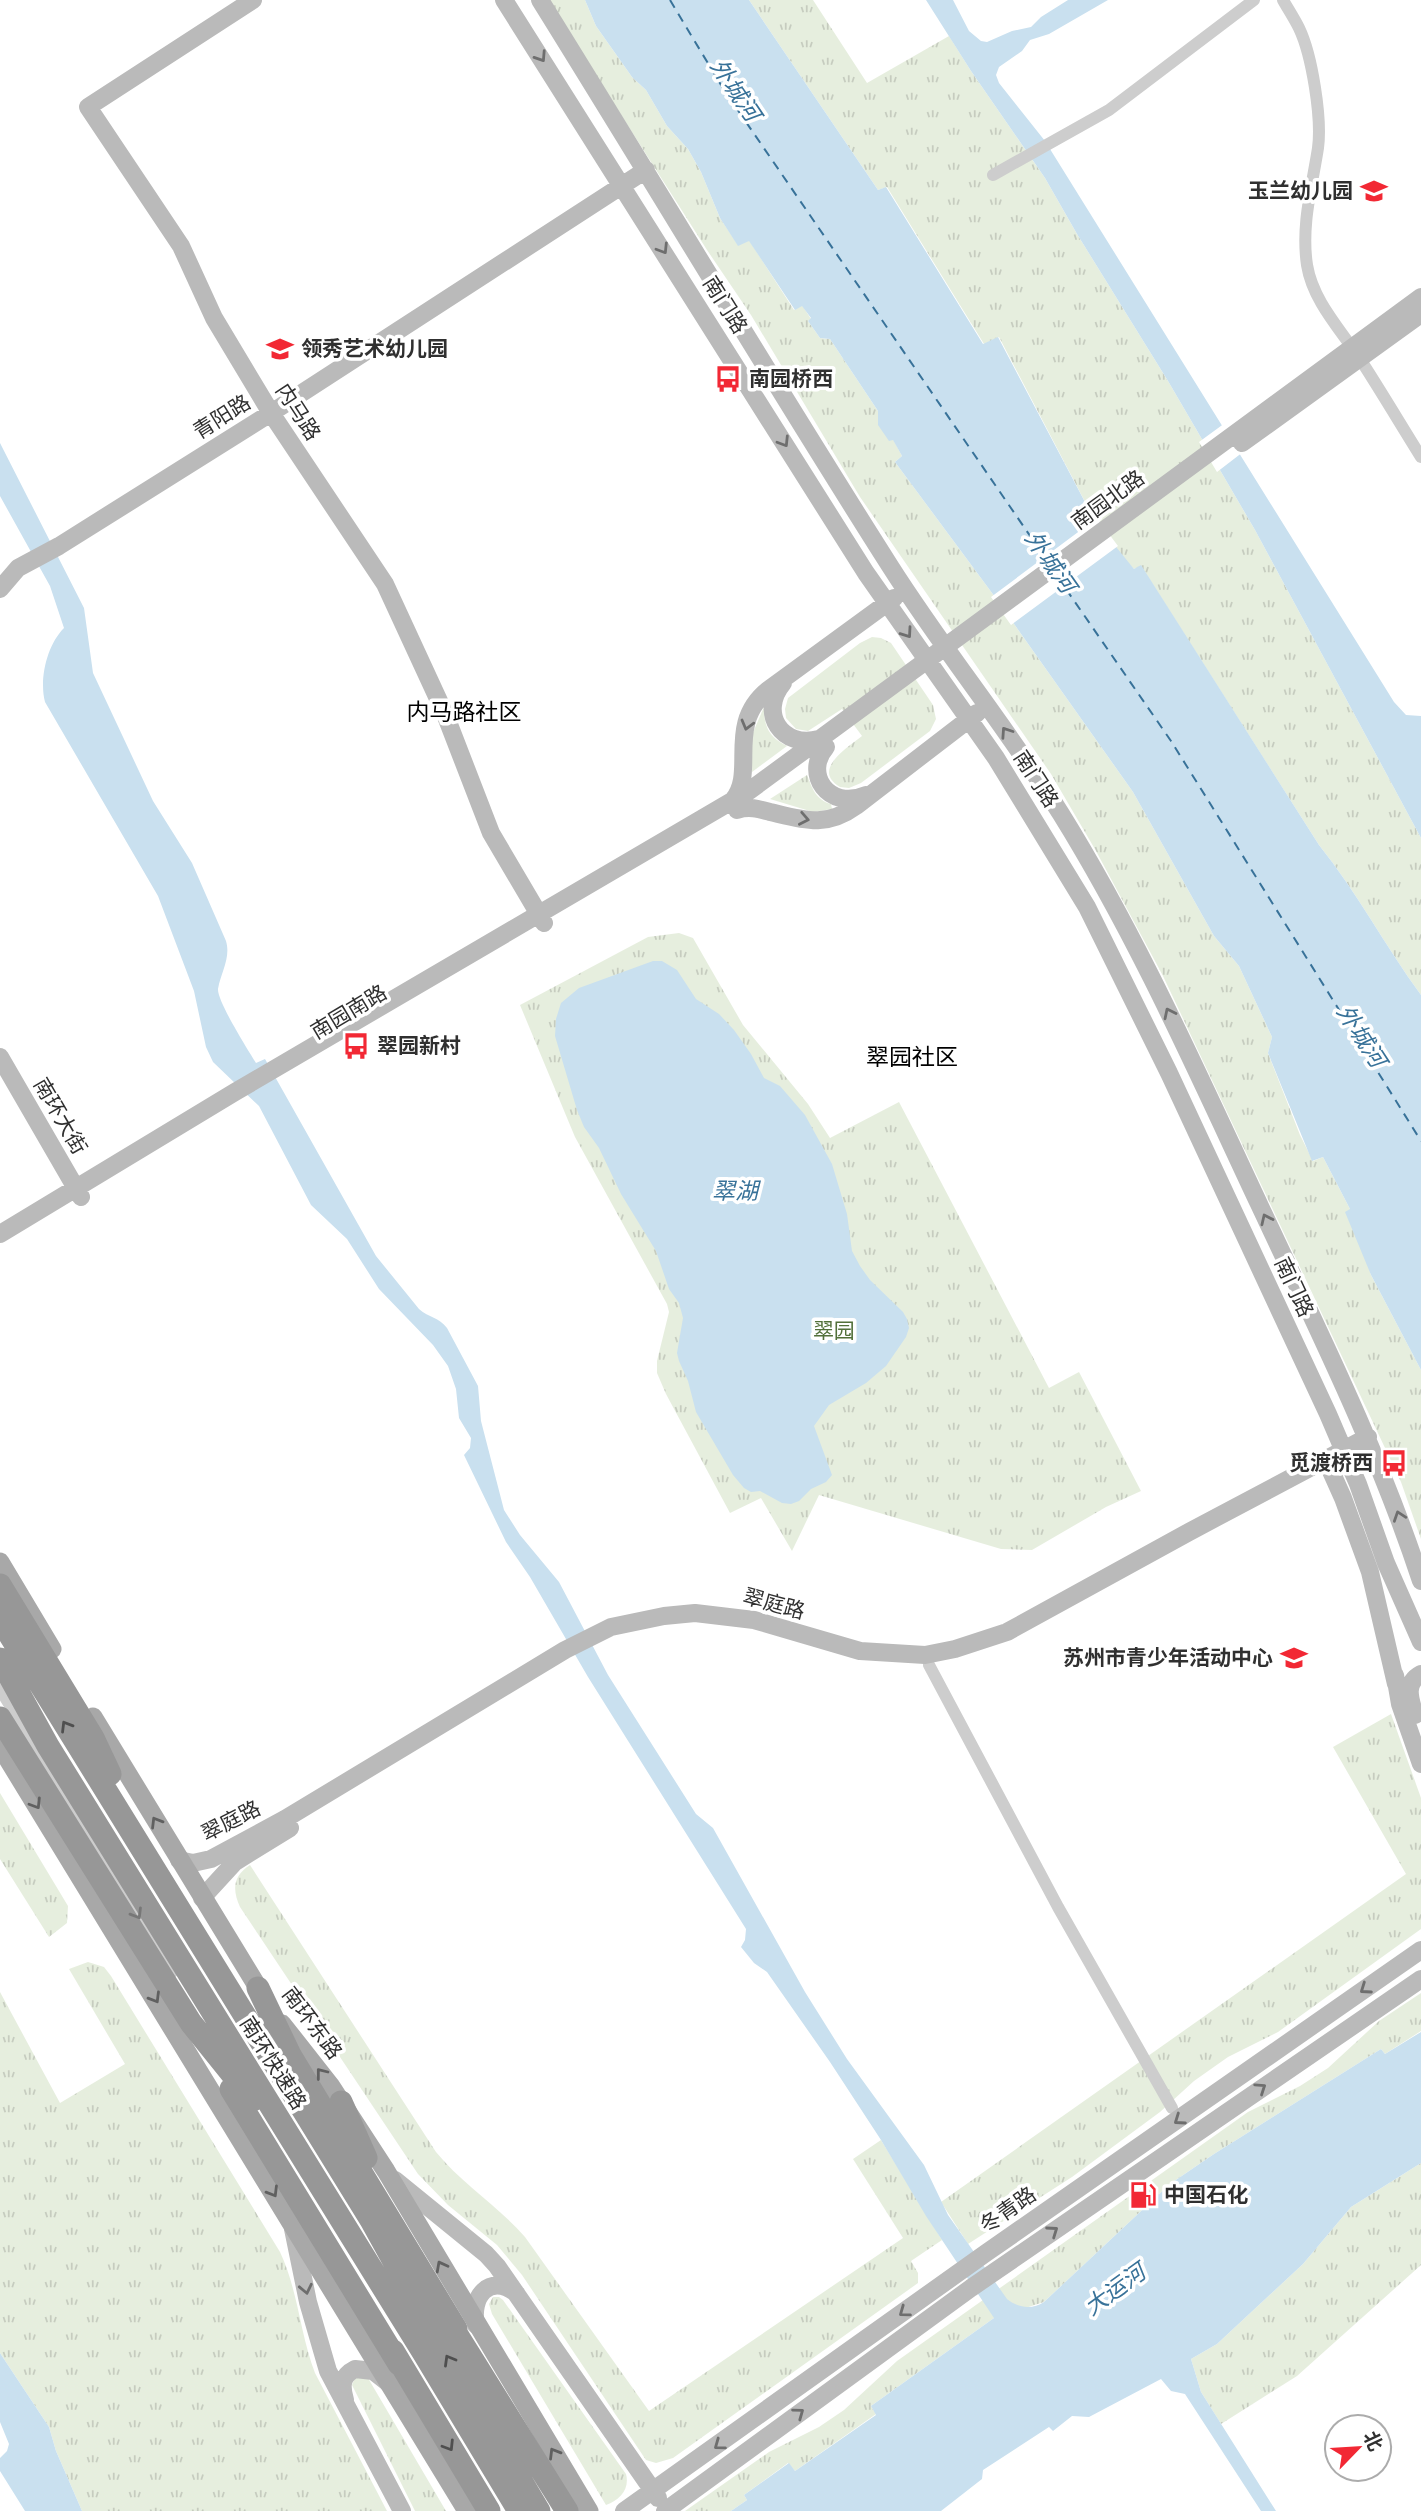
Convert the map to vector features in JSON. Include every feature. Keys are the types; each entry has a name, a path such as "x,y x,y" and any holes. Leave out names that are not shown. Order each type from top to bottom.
{"highway":[{"path":"0,1585 93,1738 160,1881"},
{"name":"南环快速路","path":"5,1626 160,1881 494,2412 539,2511"},
{"name":"南环快速路","path":"0,1659 47,1745 423,2352"},
{"path":"0,1718 191,2023 394,2374 457,2476 489,2511"},
{"path":"121,1796 410,2262"},
{"path":"258,1988 289,2055 410,2262"},
{"name":"南环快速路","path":"212,2010 282,2140 339,2233 423,2352 494,2412 519,2511"},
{"path":"191,2023 282,2140"},
{"path":"341,2102 410,2262"},
{"path":"371,2220 466,2327 494,2412 567,2511"},
{"path":"339,2233 394,2374"}],"main road":[{"name":"内马路","path":"253,0 88,107 181,246 214,318 271,413 385,584 445,714 491,832 542,919"},
{"name":"南门路","path":"504,0 886,604 1038,823 1087,906 1116,961 1346,1455 1386,1563 1421,1642"},
{"name":"南门路","path":"540,0 906,590 988,705 1081,848 1139,952 1370,1443 1417,1563 1421,1581"},
{"name":"青阳路","path":"0,589 18,568 59,546 271,413 646,170"},
{"name":"南园北路","path":"727,810 854,721 1356,353 1421,297"},
{"name":"南园北路","path":"1356,353 1421,314"},
{"path":"727,810 740,785 744,732 750,713 763,695 906,590"},
{"path":"789,674 773,698 772,709 783,732 792,739 823,743 819,772 827,793 846,801 872,792"},
{"path":"727,810 752,808 812,821 829,820 846,813 988,705"},
{"name":"南园南路","path":"0,1246 79,1193 239,1096 727,810"},
{"name":"南环大街","path":"0,1058 79,1193"},
{"name":"南园南路","path":"0,1234 79,1193"},
{"name":"翠庭路","path":"179,1860 193,1863 212,1859 596,1640 611,1627 640,1620 695,1613 754,1620 859,1651 925,1655 955,1649 1007,1632 1370,1443"},
{"name":"翠庭路","path":"596,1640 646,1628 698,1622 749,1628 866,1663 929,1665 994,1648 1018,1638 1330,1469 1346,1455"},
{"path":"1330,1469 1370,1572 1400,1704 1421,1764"},
{"name":"南环东路","path":"0,1562 258,1988 341,2102 386,2171 466,2327"},
{"path":"1386,1563 1395,1684"},
{"name":"翠庭路","path":"202,1898 235,1862 567,1655"},
{"path":"1421,1674 1413,1678 1409,1692 1421,1735"},
{"path":"0,1746 291,2222 394,2374"},
{"name":"冬青路","path":"624,2511 986,2253 1421,1950"},
{"name":"冬青路","path":"665,2511 971,2288 1421,1979"},
{"path":"386,2171 425,2207 486,2254 654,2491 665,2511"},
{"path":"291,2222 328,2371 402,2511"},
{"path":"466,2327 481,2293 495,2286 506,2287 516,2293"},
{"path":"346,2406 342,2384 351,2371 359,2368 394,2374"},
{"path":"494,2412 589,2511"},
{"path":"457,2476 467,2511"}],"street":[{"path":"993,175 1109,110 1254,0"},
{"path":"1283,0 1300,30 1310,64 1316,101 1319,145 1309,193 1305,239 1307,267 1322,305 1356,353 1421,457"},
{"path":"929,1665 1058,1907 1172,2108"},
{"path":"0,1682 47,1745"},
{"path":"0,1689 240,2083"}],"green space":[{"path":"548,0 585,0 596,26 632,77 646,90 667,126 688,149 701,172 720,218 738,245 749,240 794,310 802,305 811,319 808,321 820,338 830,339 878,411 902,456 895,462 995,597 1133,792 1214,936 1239,966 1272,1037 1268,1053 1300,1135 1313,1161 1323,1157 1350,1209 1371,1275 1421,1370 1421,1539 1401,1482 1163,976 1096,851 1051,774 860,497 751,315"},
{"path":"749,0 813,0 867,83 949,36 1045,178 1255,530 1421,838 1421,995 1319,845 1141,566 1134,569 1095,521 999,337 984,344 887,187 878,190"},
{"path":"872,637 891,643 933,705 936,719 930,731 861,783 849,788 840,787 829,774 830,767 841,753 862,736 842,709 808,731 796,729 786,718 785,709 788,698 860,643"},
{"path":"764,707 769,731 787,746 752,772 751,737"},
{"path":"807,775 815,793 831,804 832,809 813,812 770,799"},
{"name":"翠园","path":"679,933 693,938 743,1025 808,1104 830,1138 899,1102 1049,1388 1079,1372 1141,1491 1106,1507 1032,1550 1001,1549 819,1495 792,1551 761,1498 730,1513 657,1373 657,1361 669,1312 667,1304 575,1137 520,1005 648,937"},
{"path":"1391,1714 1421,1798 1421,1929 1278,2032 1228,2057 1194,2081 1160,2112 1072,2177 968,2244 941,2202 1406,1874 1333,1747"},
{"path":"0,1793 68,1906 67,1923 49,1937 0,1859"},
{"path":"250,1865 436,2152 525,2237 649,2411 903,2238 853,2159 881,2140 942,2240 911,2261 918,2273 918,2283 673,2458 656,2463 646,2460 522,2275 497,2245 448,2205 418,2174 240,1907 235,1889 237,1878"},
{"path":"88,1962 104,1967 111,1976 280,2252 291,2281 315,2373 387,2511 82,2511 56,2451 49,2427 0,2353 0,1992 60,2103 125,2064 69,1969"},
{"path":"1421,1993 1421,2031 1385,2054 1381,2049 1170,2184 1044,2302 994,2318 871,2406 876,2414 795,2471 788,2463 744,2495 747,2500 731,2511 685,2511 769,2452 819,2427 844,2410 897,2361 1248,2112 1300,2086 1328,2068 1379,2021"},
{"path":"1421,2163 1421,2265 1297,2376 1221,2424 1201,2392 1191,2359 1217,2344 1303,2264 1351,2207"},
{"path":"493,2297 503,2300 626,2474 625,2489 620,2497 611,2503 606,2505 492,2314 489,2304"},
{"path":"362,2375 368,2378 446,2511 415,2511 352,2385 355,2378"}],"water":[{"name":"外城河","path":"585,0 749,0 878,190 886,187 983,344 998,337 1095,521 1134,569 1141,565 1319,845 1421,995 1421,1370 1371,1275 1345,1212 1350,1209 1323,1157 1312,1161 1268,1053 1272,1037 1239,966 1214,936 1133,792 995,597 895,462 902,456 893,440 889,441 878,425 878,411 830,339 820,338 808,321 811,318 802,306 795,310 749,241 738,246 720,218 701,172 688,149 667,126 646,90 632,77 596,26"},
{"path":"926,0 953,0 969,31 981,41 987,42 1012,31 1031,27 1041,17 1068,0 1108,0 1049,34 1030,40 1022,51 999,67 996,75 999,83 1045,141 1394,702 1406,715 1421,716 1421,838 1255,530 1168,381 1045,178"},
{"name":"大运河","path":"0,443 84,608 93,673 153,801 192,863 226,941 226,959 218,989 222,1004 256,1063 265,1059 376,1256 419,1309 447,1328 478,1386 481,1421 504,1510 520,1535 559,1582 608,1675 696,1814 713,1828 805,1992 847,2059 924,2165 948,2215 1007,2299 1025,2307 1044,2302 1170,2184 1381,2049 1385,2054 1421,2032 1421,2163 1351,2207 1303,2264 1217,2344 1191,2359 1201,2392 1276,2511 1261,2511 1185,2394 1171,2391 1161,2379 1089,2417 1072,2416 1053,2431 1049,2427 983,2470 982,2479 941,2511 731,2511 747,2500 744,2495 789,2463 795,2471 876,2415 871,2406 994,2318 926,2216 830,2062 767,1972 754,1963 741,1947 746,1929 506,1542 464,1455 470,1448 471,1438 459,1418 456,1389 448,1366 433,1345 379,1289 347,1239 311,1205 259,1106 213,1062 206,1047 194,991 158,896 45,702 43,683 46,663 53,643 64,628 50,586 0,496"},
{"name":"翠湖","path":"653,961 662,961 677,970 696,999 719,1014 734,1030 764,1078 780,1086 805,1115 832,1164 847,1214 852,1251 870,1280 907,1319 909,1328 906,1337 886,1366 866,1383 829,1405 814,1426 832,1475 826,1482 791,1504 782,1503 760,1491 751,1492 744,1488 733,1475 696,1412 677,1353 683,1318 679,1303 669,1289 656,1251 621,1194 599,1148 584,1127 555,1036 561,1003 579,988"},
{"path":"0,2353 49,2427 56,2451 82,2511 25,2511 0,2471 0,2458 7,2451 9,2444 0,2422"}],"pier":[{"path":"1225,423 1243,452 1217,472 1199,442"},
{"path":"1097,518 1118,546 1011,625 991,597"}],"ferry route":[{"path":"670,0 724,90 1048,562"},
{"path":"1057,576 1171,741 1421,1141"}],"place":[{"name":"玉兰幼儿园","path":"1374,191"},
{"name":"领秀艺术幼儿园","path":"280,349"},
{"name":"南园桥西","path":"728,379"},
{"name":"翠园新村","path":"356,1046"},
{"name":"觅渡桥西","path":"1394,1463"},
{"name":"苏州市青少年活动中心","path":"1294,1658"},
{"name":"中国石化","path":"1143,2195"}],"district":[{"name":"内马路社区","path":"464,712"},
{"name":"翠园社区","path":"912,1057"}]}
